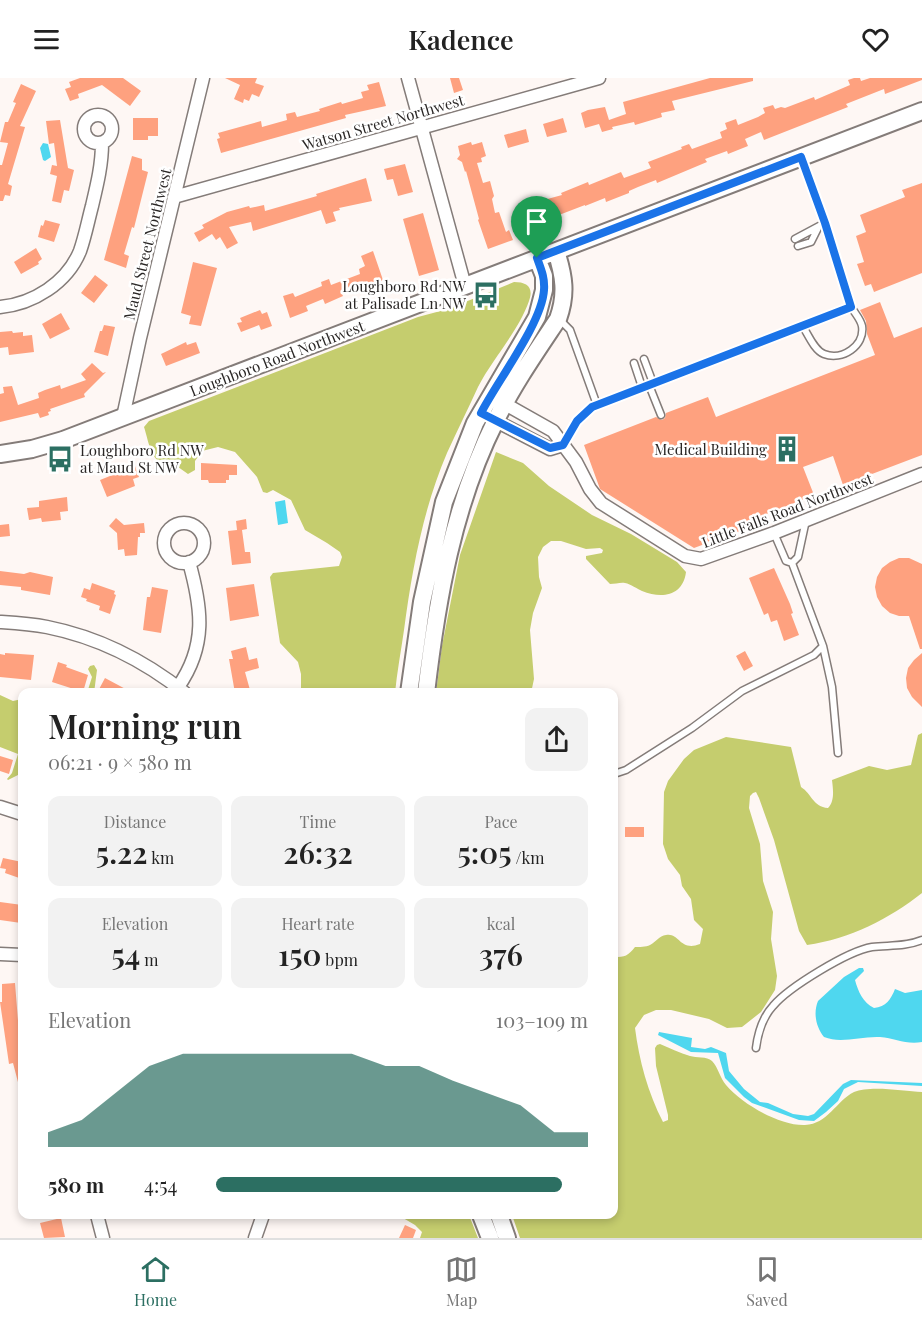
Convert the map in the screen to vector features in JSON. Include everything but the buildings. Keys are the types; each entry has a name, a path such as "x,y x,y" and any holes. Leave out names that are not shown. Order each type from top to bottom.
{"main road":[{"name":"Loughboro Road Northwest","path":"0,454 48,445 922,111"},
{"path":"497,400 558,319 565,293 565,282 556,251"},
{"path":"410,688 422,602 437,530 458,465 497,400 541,305 544,282 537,258"},
{"path":"427,688 439,605 453,535 488,417"},
{"path":"483,1219 490,1238"},
{"path":"500,1219 507,1238"}],"street":[{"name":"Maud Street Northwest","path":"123,417 202,78"},
{"path":"408,78 465,286"},
{"name":"Watson Street Northwest","path":"174,197 599,78"},
{"path":"0,307 16,305 40,294 60,279 76,259 102,163 102,143"},
{"name":"Little Falls Road Northwest","path":"497,400 553,431 576,462 590,489 601,503 685,556 701,559 774,533 922,474"},
{"path":"488,417 550,448 563,445"},
{"path":"182,688 199,634 198,598 189,562"},
{"path":"0,622 46,627 96,641 141,663 178,688"},
{"path":"0,807 18,813"},
{"path":"0,954 18,955"},
{"path":"99,1219 103,1238"},
{"path":"255,1238 262,1219"}],"lane":[{"path":"801,157 825,223 851,307 862,326 861,336 858,344 851,350 841,354 825,354 818,350 802,325"},
{"path":"796,243 825,223"},
{"path":"563,445 577,421 597,405 851,307"},
{"path":"558,319 570,330 597,405"},
{"path":"644,359 648,385"},
{"path":"634,363 648,385 661,415"},
{"path":"792,563 798,557 806,520"},
{"path":"774,533 786,561 792,563"},
{"path":"792,563 823,646 832,687 838,753"},
{"path":"618,773 626,770 692,728 742,691 814,655 823,646"},
{"path":"756,1048 760,1026 774,1005 819,971 856,952 872,947 911,945 922,940"}],"green space":[{"path":"514,282 526,284 531,292 529,301 512,334 478,387 447,453 431,496 415,562 396,688 301,688 298,662 280,643 270,577 273,573 339,566 342,557 340,552 305,530 291,500 273,490 263,492 257,477 235,452 218,447 202,451 195,461 195,470 188,474 171,462 162,464 158,461 150,447 144,427 149,421 418,317 448,309"},
{"path":"496,452 523,463 549,486 592,515 631,534 677,562 686,572 681,586 676,591 657,595 625,583 610,584 586,559 586,556 602,553 603,550 600,548 586,549 561,541 551,541 543,547 538,557 542,588 530,630 534,679 532,688 437,688 442,646 460,555"},
{"path":"94,665 97,670 95,688 89,688 92,677 88,669"},
{"path":"0,695 13,701 18,700 18,754 0,747"},
{"path":"922,733 922,893 868,927 838,938 807,945 799,931 774,840 759,798 756,792 753,793 750,796 749,808 760,844 763,881 773,912 771,939 777,976 775,990 761,1012 742,1027 727,1028 709,1019 671,1010 656,1010 644,1015 635,1028 645,1076 663,1122 668,1120 668,1115 656,1066 655,1048 660,1044 690,1056 710,1059 733,1092 751,1106 784,1122 813,1124 820,1121 848,1096 861,1090 922,1092 922,1238 520,1238 513,1219 618,1219 618,957 626,955 635,947 648,946 666,935 674,936 688,946 700,944 703,929 694,920 691,899 682,886 680,875 668,859 663,844 664,792 668,781 684,759 694,750 726,737 791,747 801,787 816,803 828,808 833,798 832,780 869,766 887,770 911,765 918,735"},
{"path":"18,754 18,775 8,780"},
{"path":"405,1219 471,1219 478,1238 420,1238 422,1232"}],"water":[{"path":"43,143 48,144 51,157 45,161 40,148"},
{"path":"285,500 288,523 278,525 275,502"},
{"path":"863,968 864,971 855,980 858,988 864,1000 874,1008 888,1002 895,989 905,993 922,990 922,1042 911,1043 880,1037 844,1040 824,1037 816,1020 818,1001 844,977"},
{"path":"659,1032 692,1038 691,1047 705,1049 711,1047 726,1053 729,1071 744,1089 760,1102 793,1114 808,1116 814,1114 843,1084 851,1080 922,1083 922,1086 858,1082 844,1089 838,1101 814,1121 799,1120 752,1103 744,1097 725,1078 718,1053 691,1052 658,1035"}],"place":[{"name":"Loughboro Rd NW at Palisade Ln NW","path":"486,295"},
{"name":"Medical Building","path":"787,449"},
{"name":"Loughboro Rd NW at Maud St NW","path":"60,459"}],"route":[{"path":"801,157 825,223 851,307 592,407 577,421 563,445 550,448 481,413 537,317 543,297 544,276 537,258 801,157"}]}
